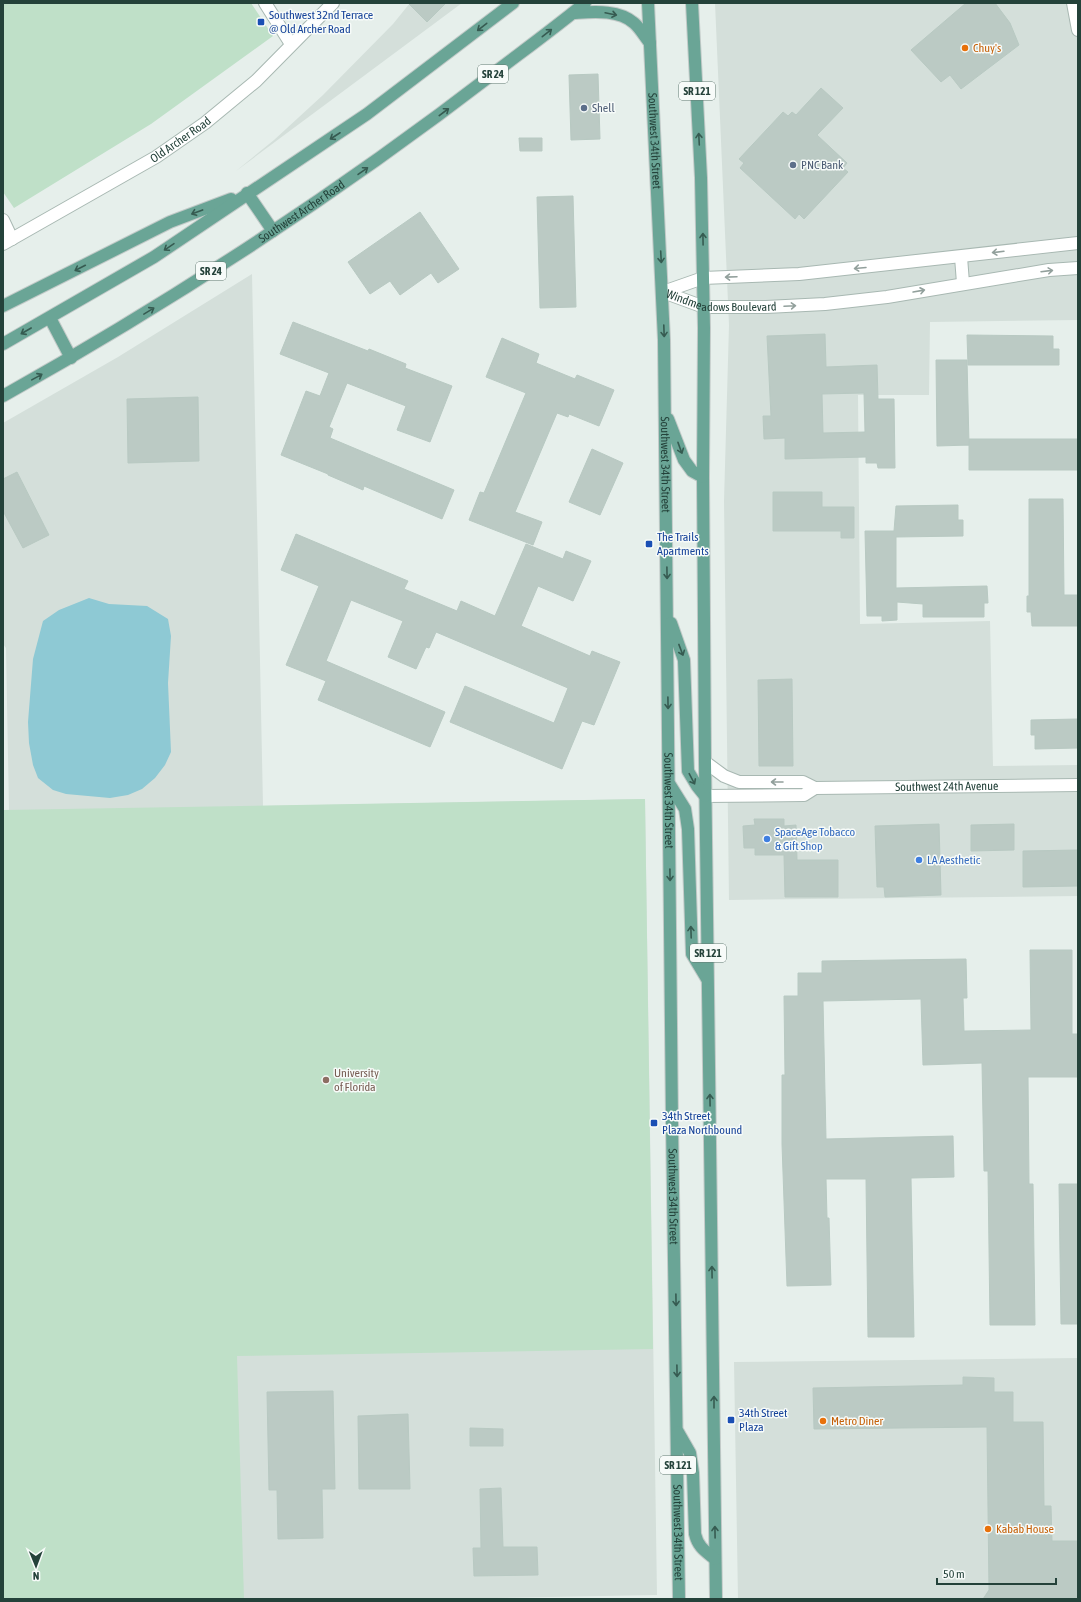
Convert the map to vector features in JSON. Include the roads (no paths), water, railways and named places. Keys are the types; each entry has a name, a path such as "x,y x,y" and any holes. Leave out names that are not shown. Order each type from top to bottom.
{"main road":[{"path":"3,344 154,257 247,193 367,114 513,3"},
{"name":"Southwest Archer Road","path":"3,396 71,358 175,295 342,185 412,135 585,3"},
{"name":"Southwest 34th Street","path":"648,3 663,292 679,1599"},
{"name":"SR 121","path":"692,3 701,178 704,278 703,477 705,796 716,1599"},
{"path":"572,13 601,12 620,16 634,23 650,43"},
{"path":"247,193 273,231"},
{"path":"3,306 170,222 247,193"},
{"path":"50,318 71,358"},
{"path":"665,413 684,460 692,471 703,477"},
{"path":"667,614 684,660 688,771 696,786 705,796"},
{"path":"669,784 685,809 688,829 692,954 708,980"},
{"path":"677,1431 690,1453 693,1473 697,1542 700,1548 715,1559"}],"street":[{"path":"265,3 291,44"},
{"name":"Old Archer Road","path":"7,241 156,157 205,123 256,81 333,3"},
{"path":"1073,3 1078,30"},
{"path":"3,220 7,241"},
{"name":"Windmeadows Boulevard","path":"663,292 704,278 799,274 1078,243"},
{"path":"961,257 963,283"},
{"name":"Windmeadows Boulevard","path":"663,292 704,308 826,304 887,297 963,283 1049,270 1078,268"},
{"name":"Southwest 24th Avenue","path":"705,762 732,780 739,782 804,782 815,788 1078,785"},
{"name":"Southwest 24th Avenue","path":"705,796 804,795 815,788"}],"water":[{"path":"89,598 109,604 147,606 168,619 171,636 168,683 171,752 165,765 155,778 142,789 128,795 110,798 66,794 53,790 38,778 33,765 29,743 28,722 33,659 43,621 59,610"}],"place":[{"name":"Southwest 32nd Terrace @ Old Archer Road","path":"261,22"},
{"name":"Chuy's","path":"965,48"},
{"name":"Shell","path":"584,108"},
{"name":"PNC Bank","path":"793,165"},
{"name":"The Trails Apartments","path":"649,544"},
{"name":"SpaceAge Tobacco & Gift Shop","path":"767,839"},
{"name":"LA Aesthetic","path":"919,860"},
{"name":"University of Florida","path":"326,1080"},
{"name":"34th Street Plaza Northbound","path":"654,1123"},
{"name":"34th Street Plaza","path":"731,1420"},
{"name":"Metro Diner","path":"823,1421"},
{"name":"Kabab House","path":"988,1529"}]}
